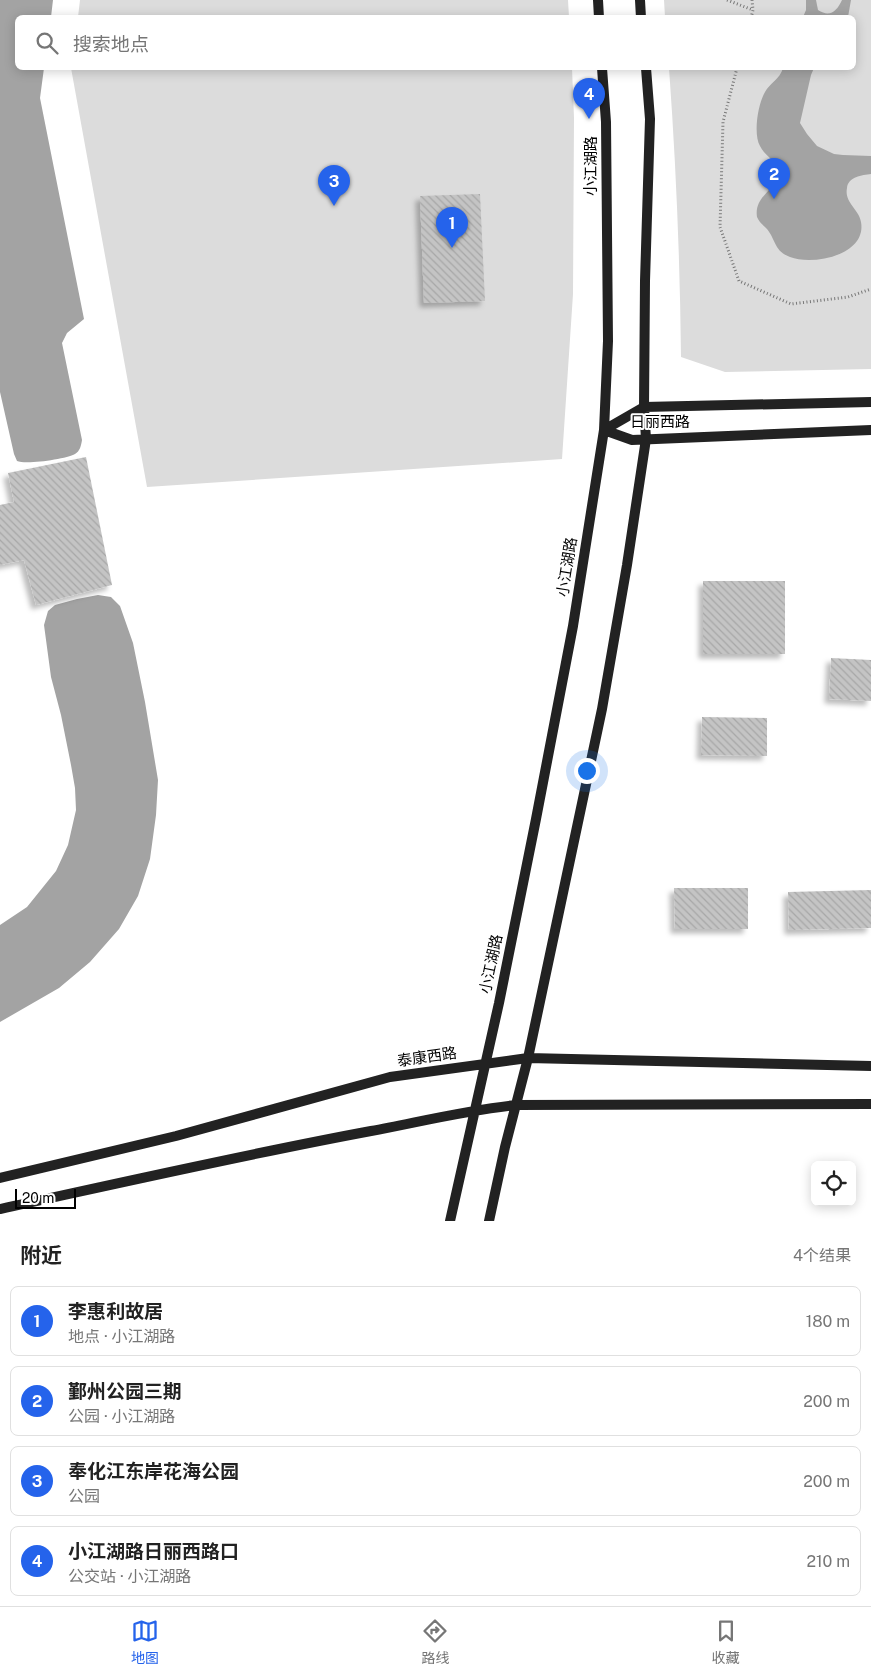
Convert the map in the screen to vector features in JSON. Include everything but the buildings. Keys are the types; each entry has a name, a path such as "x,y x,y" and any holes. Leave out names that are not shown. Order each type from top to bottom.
{"main road":[{"path":"598,0 599,15"},
{"path":"640,0 641,15"},
{"name":"小江湖路","path":"450,1221 486,1064 534,829 573,626 604,430 608,341 606,122 602,70"},
{"path":"489,1221 505,1147 528,1058 602,709 627,565 646,438 644,407 645,282 650,120 646,70"},
{"name":"日丽西路","path":"604,430 644,407 871,402"},
{"name":"日丽西路","path":"604,430 632,440 871,430"},
{"name":"泰康西路","path":"0,1178 176,1136 390,1077 528,1058 871,1066"},
{"path":"0,1208 476,1109 516,1105 871,1104"}],"path":[{"path":"727,0 753,10"},
{"path":"752,0 752,15"},
{"path":"737,70 723,122 720,227 739,281 791,304 848,297 871,289"}],"shaded area":[{"path":"0,0 53,0 51,15 15,15 15,70 44,70 40,98 84,319 67,333 62,343 82,440 77,453 37,462 17,461 0,392"},
{"path":"80,0 568,0 569,15 78,15"},
{"path":"664,0 871,0 871,369 725,372 681,357 680,284 669,70 856,70 856,15 665,15"},
{"path":"806,0 816,0 818,10 830,13 838,7 842,0 851,0 848,15 804,15"},
{"path":"71,70 572,70 574,118 573,294 562,459 147,487"},
{"path":"782,70 813,70 800,123 817,146 834,154 871,156 871,174 853,179 847,188 848,198 860,217 861,233 856,243 847,250 824,259 800,259 785,255 757,217 758,204 780,174 775,163 762,150 758,141 758,111 765,92"},
{"path":"98,595 111,597 120,606 133,643 145,702 158,780 156,815 150,859 138,896 119,929 90,962 59,988 0,1022 0,925 27,907 56,871 68,845 76,810 75,788 61,715 51,677 44,625 48,611 55,605"}],"place":[{"name":"小江湖路日丽西路口","path":"589,119"},
{"name":"鄞州公园三期","path":"774,199"},
{"name":"奉化江东岸花海公园","path":"334,206"},
{"name":"李惠利故居","path":"452,248"}]}
